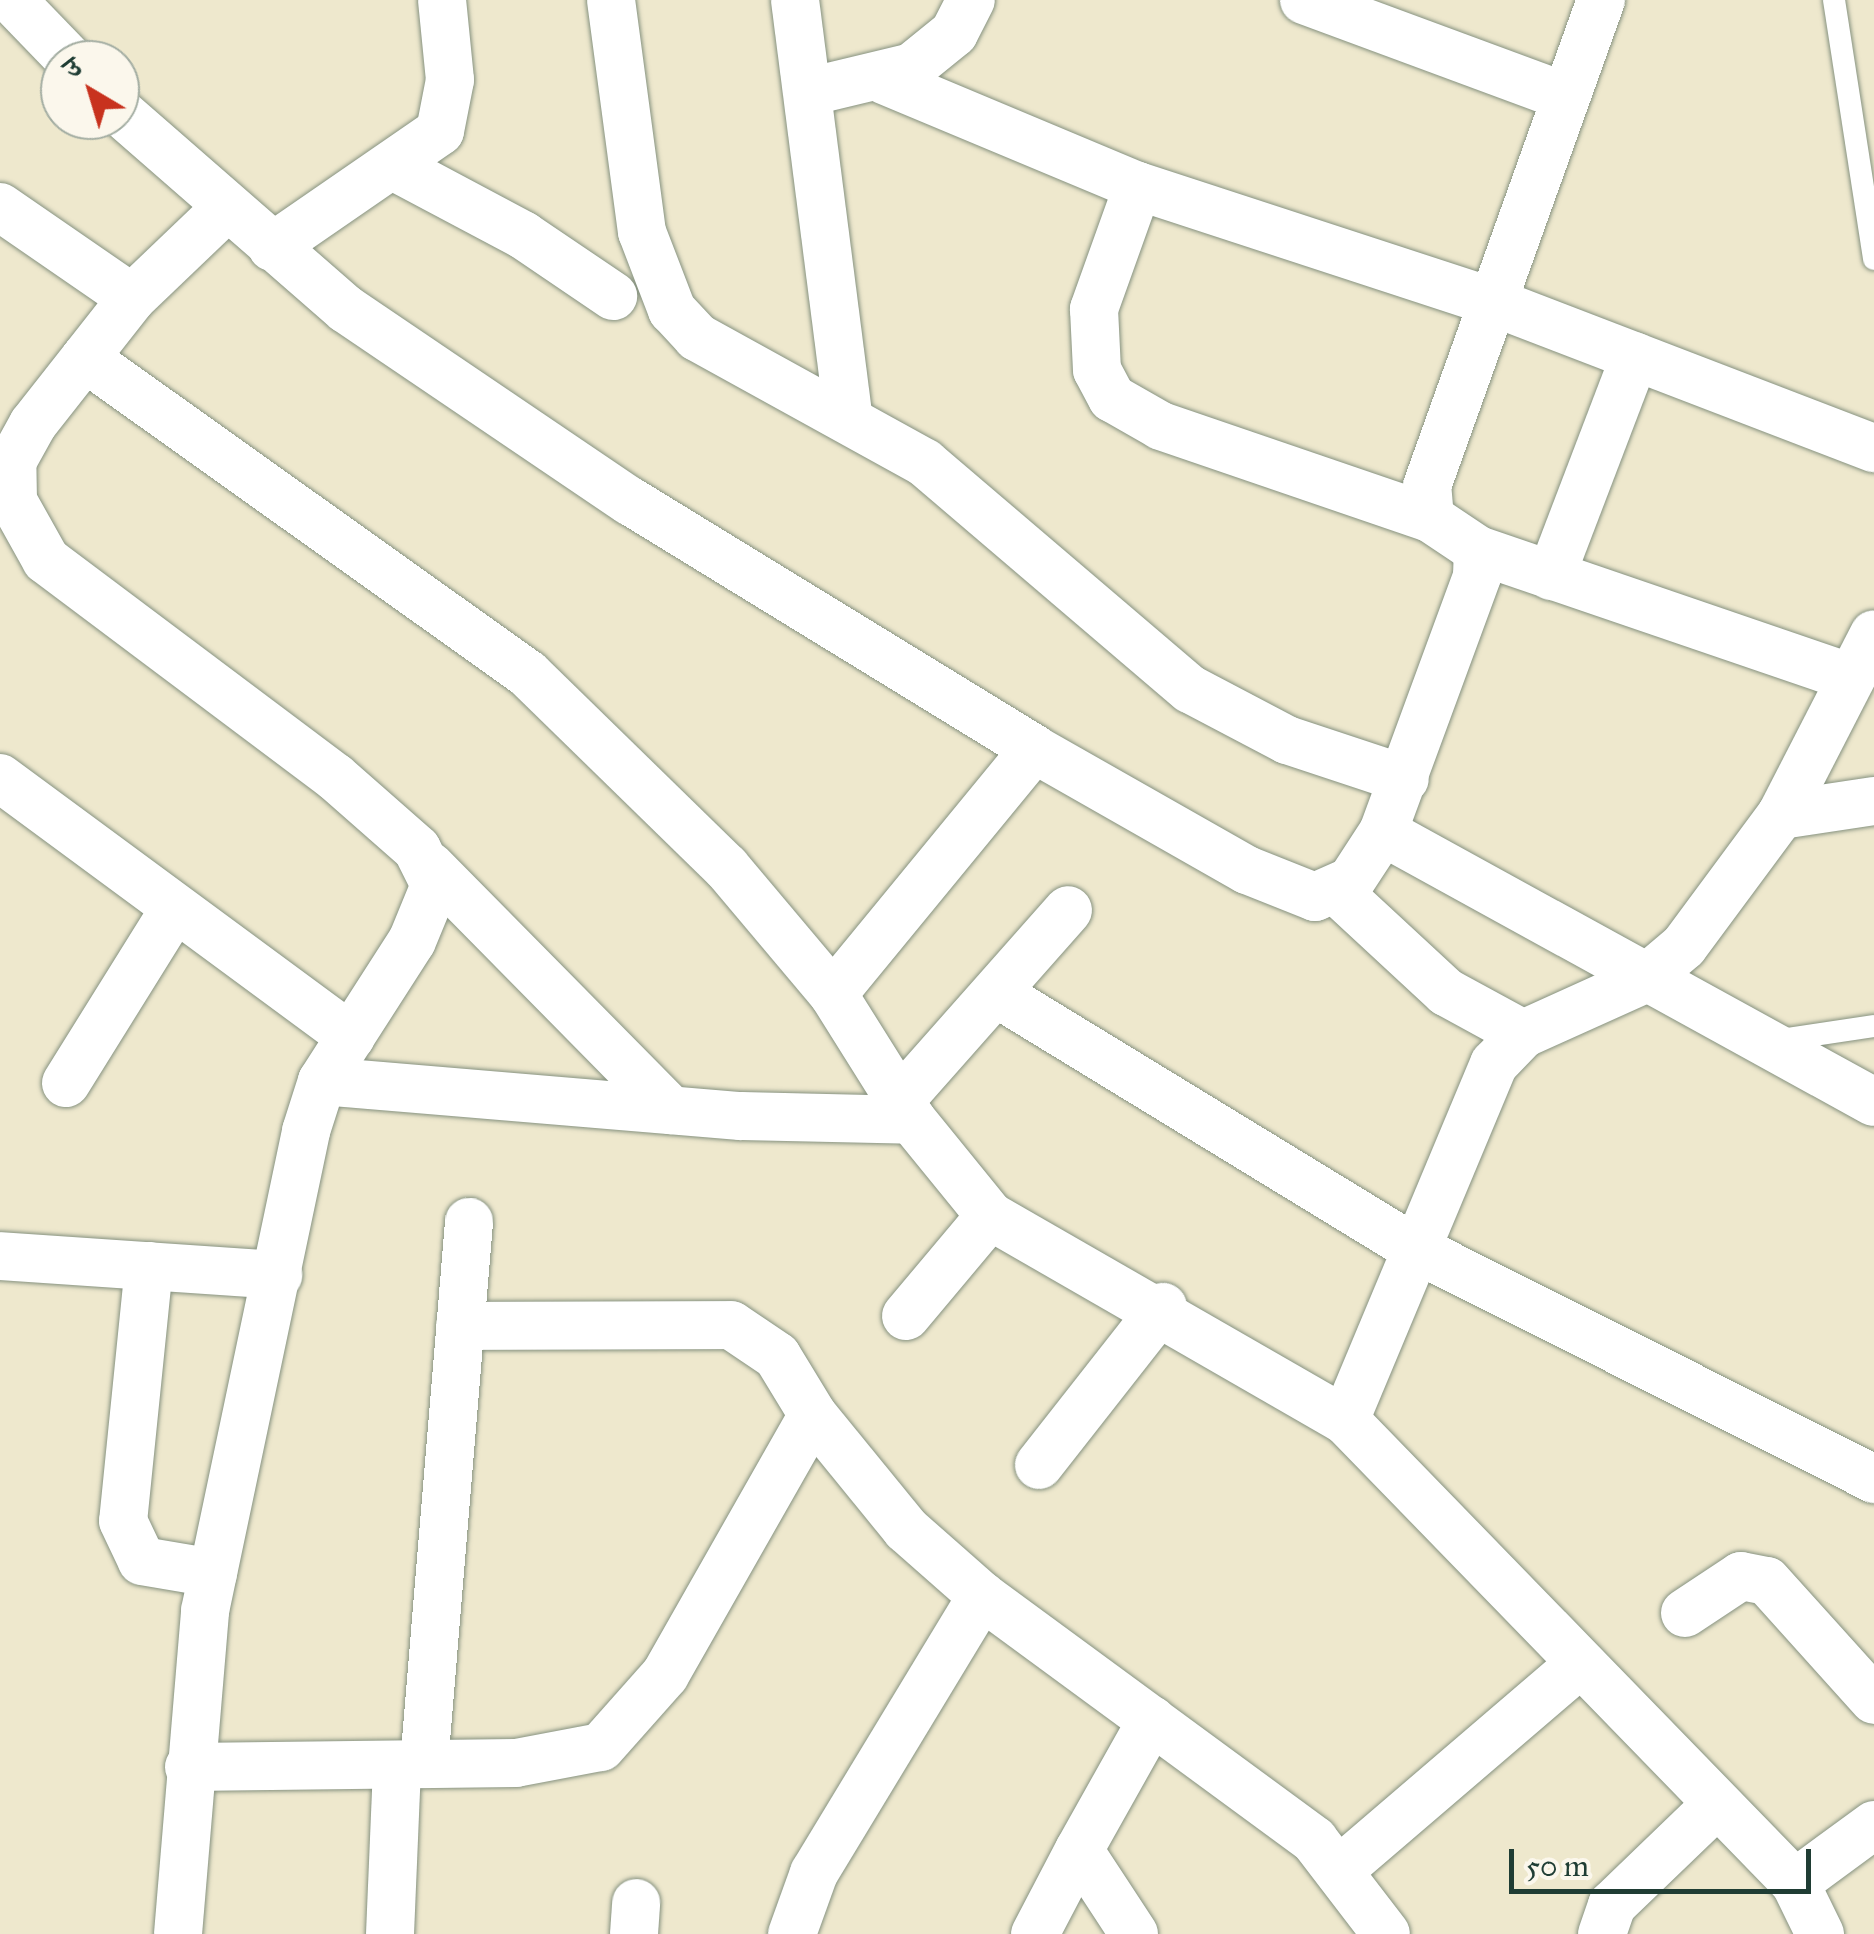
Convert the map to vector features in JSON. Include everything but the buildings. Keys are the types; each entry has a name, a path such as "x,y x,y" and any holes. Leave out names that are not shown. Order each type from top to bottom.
{"street":[{"path":"12,0 51,40"},
{"path":"272,247 428,146 448,110 442,0"},
{"path":"611,0 634,192 672,310 732,359 848,416 925,463 1190,689 1287,740 1404,779"},
{"path":"795,0 848,416"},
{"path":"808,92 884,80 936,52 970,0"},
{"path":"1304,0 1566,97"},
{"path":"1430,518 1426,486 1601,0"},
{"path":"884,80 1138,186 1493,302 1874,448"},
{"path":"140,131 224,210 346,309 630,501 1034,749 1272,882 1316,897 1337,890 1362,870 1383,832 1477,576 1478,550"},
{"path":"397,168 523,234 612,296"},
{"path":"1138,186 1094,309 1094,356 1112,398 1161,426 1430,518 1478,550 1852,678"},
{"path":"0,207 132,298"},
{"path":"224,210 132,298 6,457 14,501 46,560 335,777 430,866 672,1110"},
{"path":"1551,576 1635,356"},
{"path":"85,358 528,674 726,867 833,994 906,1110 990,1216 1163,1307 1345,1420 1576,1667 1795,1883 1820,1934"},
{"path":"1345,1420 1494,1064 1523,1034 1644,979 1702,925 1781,815 1874,634"},
{"path":"833,994 1034,749"},
{"path":"0,778 351,1036"},
{"path":"1781,815 1874,802"},
{"path":"1383,832 1644,979 1874,1102"},
{"path":"178,1934 188,1768 213,1573 322,1081 433,902 430,866"},
{"path":"1337,890 1432,981 1523,1034"},
{"path":"66,1083 175,908"},
{"path":"906,1110 996,993 1068,910"},
{"path":"996,993 1414,1248 1874,1479"},
{"path":"322,1081 672,1110 906,1110"},
{"path":"906,1316 990,1216"},
{"path":"390,1934 460,1326 468,1222"},
{"path":"0,1256 278,1275"},
{"path":"150,1266 123,1522 142,1561 213,1573"},
{"path":"1039,1465 1163,1307"},
{"path":"460,1326 731,1325 777,1356 812,1415 906,1529 982,1596 1152,1720 1343,1868 1386,1934"},
{"path":"188,1768 558,1758 601,1747 633,1719 812,1415"},
{"path":"1685,1613 1754,1575 1874,1700"},
{"path":"792,1934 814,1873 982,1596"},
{"path":"1343,1868 1576,1667"},
{"path":"1035,1934 1152,1720"},
{"path":"1602,1934 1612,1905 1716,1805"},
{"path":"1795,1883 1874,1826"},
{"path":"1079,1850 1134,1934"}],"lane":[{"path":"1834,0 1874,259"},
{"path":"1766,1043 1874,1026"}]}
